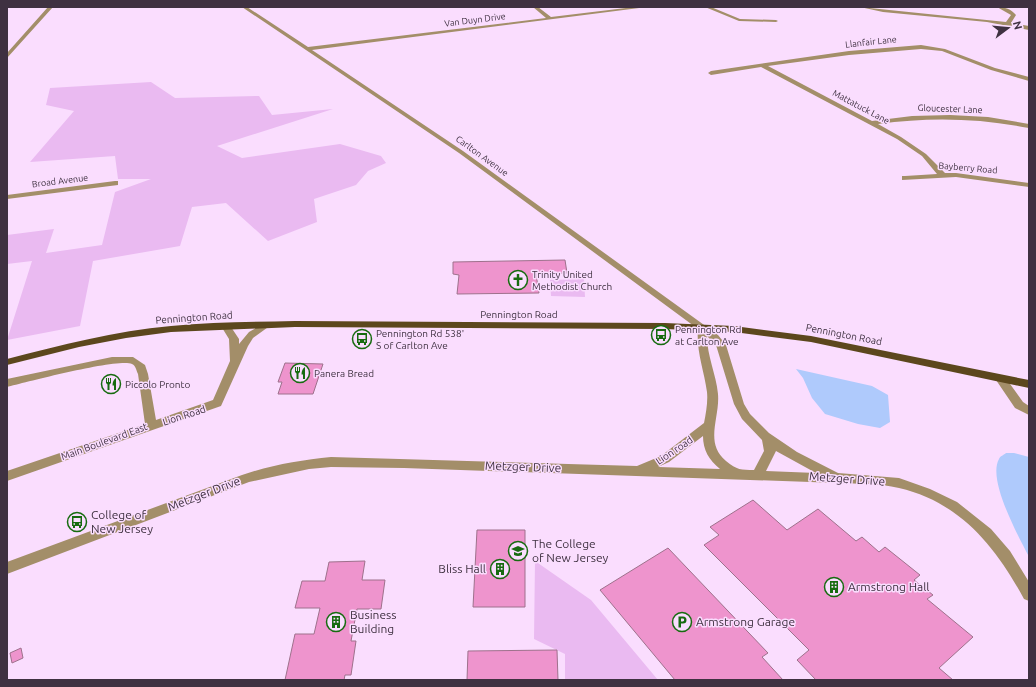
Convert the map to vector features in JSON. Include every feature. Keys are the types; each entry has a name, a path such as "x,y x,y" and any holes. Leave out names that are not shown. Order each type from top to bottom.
{"main road":[{"name":"Pennington Road","path":"7,362 79,344 171,329 266,324 665,326 758,332 811,339 1001,380 1029,384"}],"street":[{"path":"7,56 51,7"},
{"name":"Carlton Avenue","path":"244,7 450,144 715,337 721,345 739,406 753,424 767,437 802,462 838,478"},
{"path":"535,7 550,19"},
{"name":"Van Duyn Drive","path":"307,49 645,7"},
{"path":"707,7 739,20 776,21"},
{"path":"862,7 911,14 1008,23 1029,28"},
{"path":"999,7 1010,11 1014,15 1008,23"},
{"name":"Llanfair Lane","path":"711,73 856,52 921,47 950,52 983,66 1029,79"},
{"name":"Mattatuck Lane","path":"763,66 871,123 911,146 933,163 942,175"},
{"name":"Gloucester Lane","path":"871,123 908,117 938,115 990,119 1029,126"},
{"name":"Bayberry Road","path":"905,178 942,175 1029,185"},
{"name":"Broad Avenue","path":"7,197 115,183"},
{"name":"Lion Road","path":"151,425 217,403 224,390 234,360 249,337 266,324"},
{"name":"Lion Road","path":"226,326 234,338 234,360"},
{"path":"702,328 701,344 713,403 708,426 708,442 714,456 735,474"},
{"name":"Main Boulevard East","path":"7,383 112,360 133,360 140,365 143,374 151,425 7,476"},
{"path":"1001,380 1018,405 1029,411"},
{"name":"Lion road","path":"639,471 665,459 708,426"},
{"path":"758,475 770,451 767,437"},
{"name":"Metzger Drive","path":"7,568 246,478 289,467 330,462 363,462 880,480 921,490 962,512 986,532 1000,549 1029,595"}],"shaded area":[{"path":"151,82 175,98 259,96 272,115 333,109 217,146 242,158 340,144 381,156 386,163 368,171 356,185 314,199 317,222 268,241 226,203 192,207 180,246 93,261 80,326 7,340 32,261 7,264 7,235 54,229 46,253 102,245 115,192 151,179 118,179 115,156 30,162 74,111 46,105 50,88"},
{"path":"584,279 585,297 551,296 550,280"},
{"path":"535,561 591,600 658,680 565,680 565,654 534,639"}],"water":[{"path":"796,369 872,386 888,395 890,422 880,428 858,424 825,414 812,398 803,378"},
{"path":"1006,453 1014,453 1029,457 1029,557 1012,523 997,480 996,468 999,459"}],"building":[{"name":"Trinity United Methodist Church","path":"565,260 567,273 536,274 539,293 457,294 459,275 453,274 453,262"},
{"name":"Panera Bread","path":"285,363 323,364 313,394 278,394 282,382 278,382"},
{"name":"Armstrong Hall","path":"753,500 787,530 818,509 856,541 862,537 879,552 885,547 920,575 914,580 933,595 927,599 973,637 939,668 953,680 816,680 797,660 809,650 704,545 719,535 710,527"},
{"path":"477,530 525,530 525,607 473,607"},
{"name":"Armstrong Garage","path":"668,548 768,653 762,657 783,680 675,680 600,590"},
{"name":"Business Building","path":"365,561 362,580 385,580 381,609 357,609 351,641 356,641 351,675 345,675 344,680 285,680 295,634 314,634 320,608 295,608 302,581 325,581 329,562"},
{"path":"21,648 23,658 12,663 10,653"},
{"path":"557,650 558,680 467,680 468,651"}],"place":[{"name":"Trinity United Methodist Church","path":"518,280"},
{"name":"Pennington Rd at Carlton Ave","path":"661,335"},
{"name":"Pennington Rd 538' S of Carlton Ave","path":"362,339"},
{"name":"Panera Bread","path":"300,373"},
{"name":"Piccolo Pronto","path":"111,384"},
{"name":"College of New Jersey","path":"77,522"},
{"name":"The College of New Jersey","path":"518,551"},
{"name":"Bliss Hall","path":"500,569"},
{"name":"Armstrong Hall","path":"834,587"},
{"name":"Business Building","path":"336,622"},
{"name":"Armstrong Garage","path":"682,622"}]}
